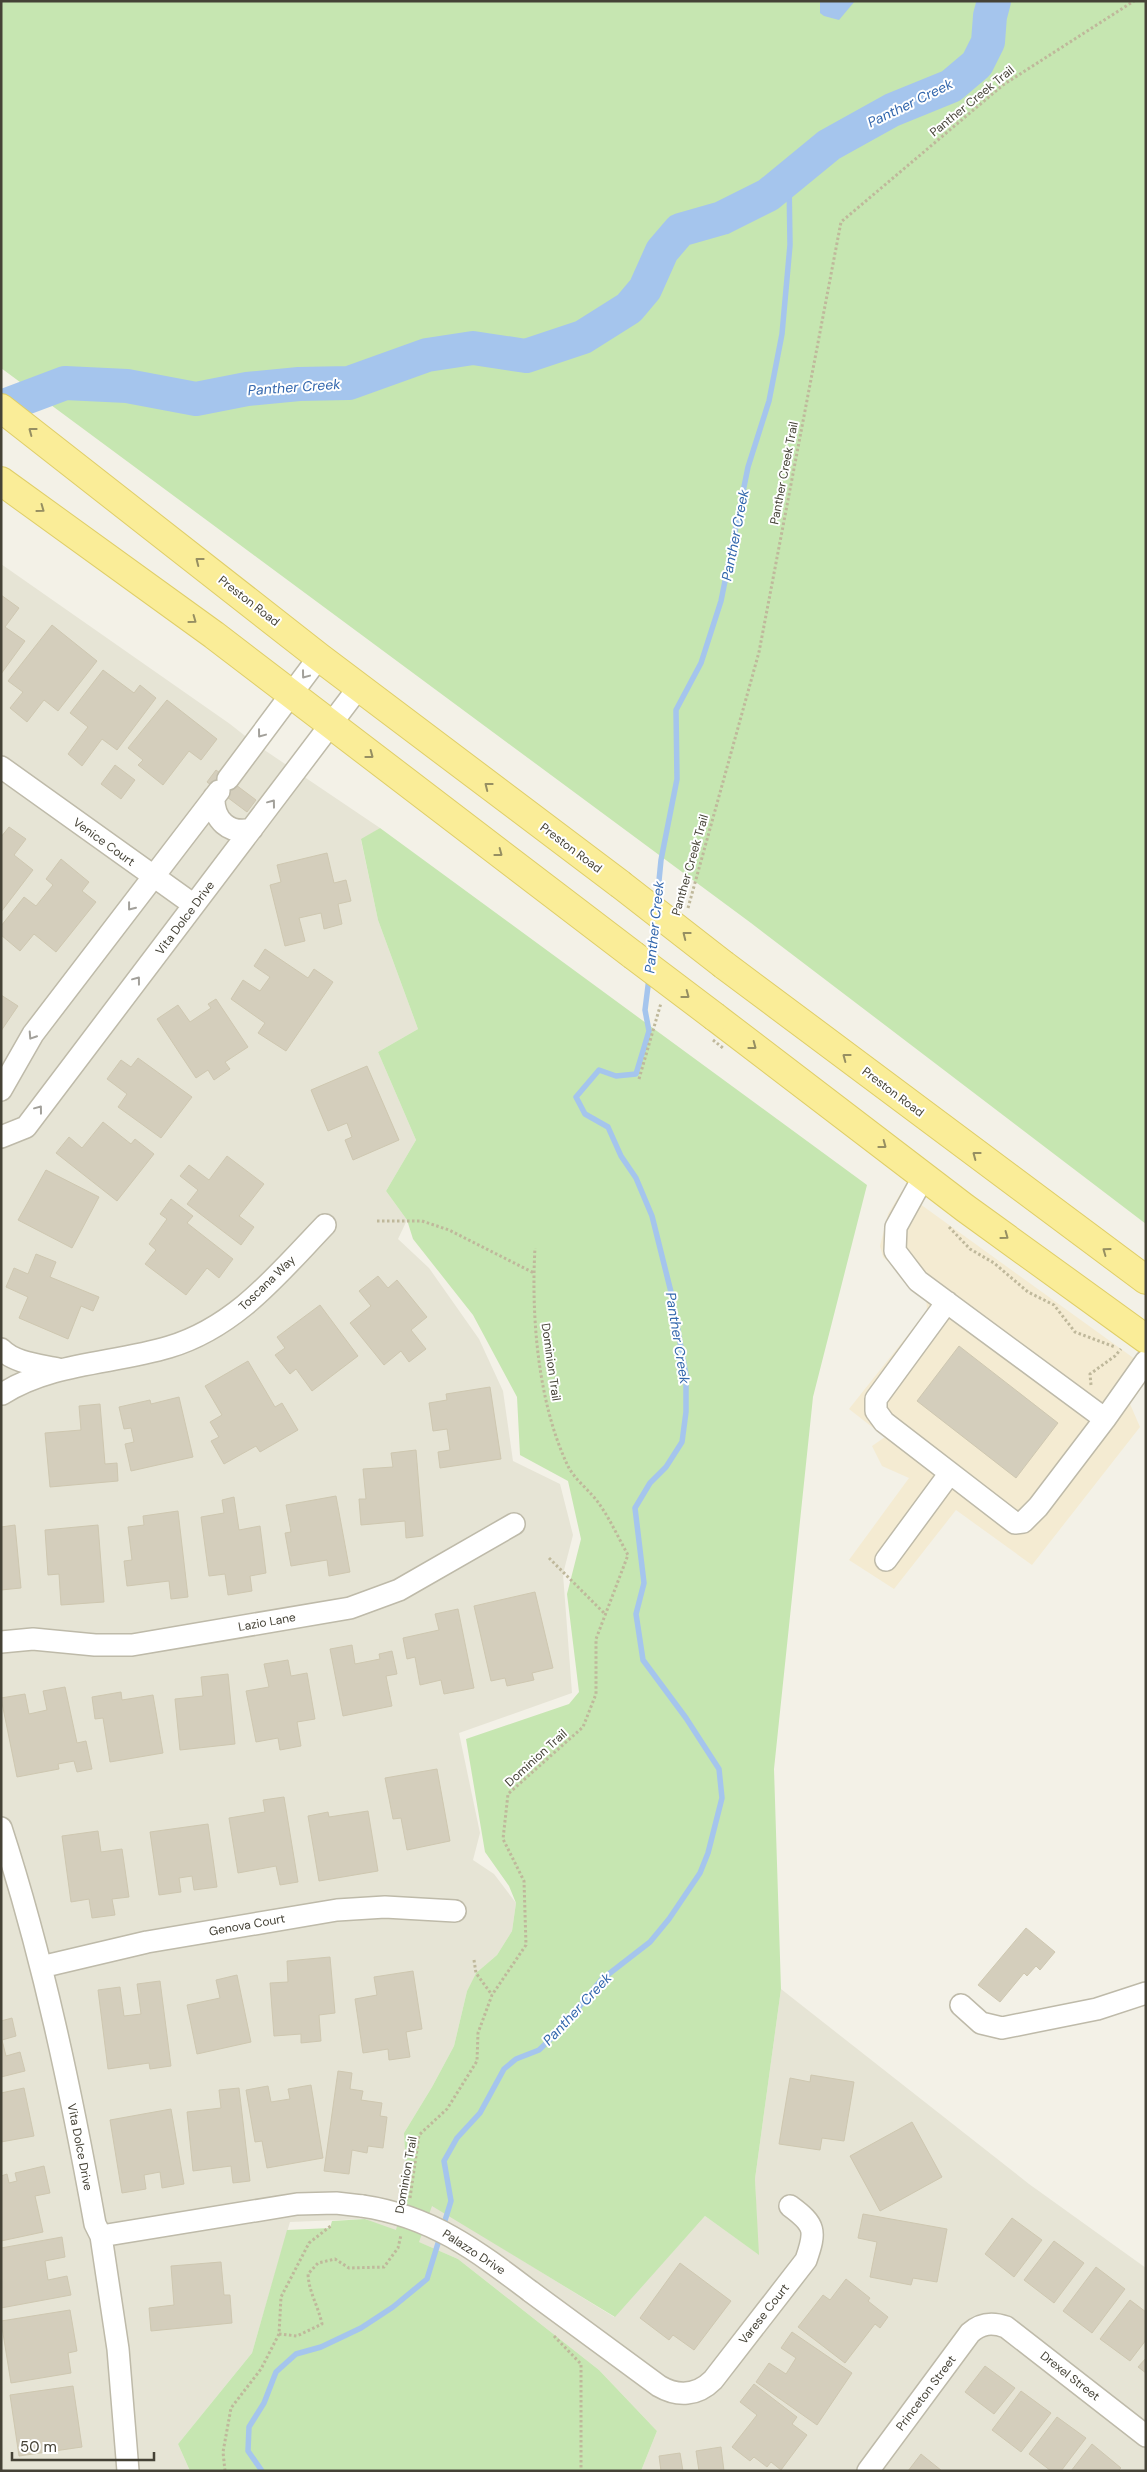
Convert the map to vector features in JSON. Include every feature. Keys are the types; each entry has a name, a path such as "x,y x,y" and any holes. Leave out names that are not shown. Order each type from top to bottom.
{"main road":[{"name":"Preston Road","path":"1,408 63,454 320,657 724,965 1146,1280"},
{"path":"1,481 214,635 924,1176 1146,1339"}],"street":[{"path":"1,1090 33,1034 154,878 320,657"},
{"name":"Vita Dolce Drive","path":"1,1138 26,1127 359,687"},
{"name":"Venice Court","path":"6,774 194,905"},
{"path":"220,789 215,812 223,824 237,830 252,829"},
{"path":"924,1176 896,1226 896,1251 918,1281 1105,1419"},
{"name":"Toscana Way","path":"2,1395 23,1382 58,1368 157,1351 204,1334 226,1321 255,1298 325,1225"},
{"path":"947,1302 876,1399 876,1411 884,1422 1015,1523 1023,1522 1038,1507 1146,1362"},
{"name":"Toscana Way","path":"1,1349 6,1354 18,1359 58,1368"},
{"path":"1,1353 6,1373 2,1395"},
{"path":"886,1560 950,1473"},
{"name":"Lazio Lane","path":"1,1642 40,1639 89,1645 126,1645 350,1608 399,1590 514,1524"},
{"name":"Vita Dolce Drive","path":"1,1828 21,1889 42,1967 77,2126 95,2224 101,2236 118,2349 128,2471"},
{"name":"Genova Court","path":"42,1967 147,1942 337,1910 385,1907 455,1911"},
{"path":"962,2005 981,2023 1002,2028 1097,2009 1146,1993"},
{"name":"Palazzo Drive","path":"101,2236 297,2204 330,2203 362,2206 407,2216 448,2234 471,2247 667,2390"},
{"name":"Varese Court","path":"667,2390 681,2394 692,2393 709,2384 806,2260 814,2238 807,2218 790,2206"},
{"name":"Drexel Street","path":"990,2324 1006,2327 1146,2436"},
{"name":"Princeton Street","path":"868,2471 970,2333 976,2328 990,2324"}],"path":[{"name":"Panther Creek Trail","path":"687,912 759,652 841,222 1003,85 1134,1"},
{"path":"639,1079 663,996"},
{"path":"377,1221 422,1221 449,1230 534,1273"},
{"path":"946,1224 970,1249 994,1263 1028,1292 1054,1305 1075,1332 1121,1349 1115,1356 1090,1374 1091,1384 1089,1390"},
{"name":"Dominion Trail","path":"409,2206 419,2135 447,2109 477,2061 478,2033 492,1995 526,1945 524,1881 503,1839 508,1794 583,1727 596,1694 596,1640 628,1556 600,1505 568,1466 555,1434 546,1398 538,1340 534,1273 535,1248"},
{"path":"549,1558 606,1615"},
{"path":"474,1960 476,1972 492,1995"},
{"path":"225,2471 222,2452 232,2408 261,2369 279,2334 281,2297 309,2243 329,2225 336,2224"},
{"name":"Dominion Trail","path":"279,2334 297,2336 322,2324 318,2307 309,2289 308,2274 318,2262 335,2259 349,2268 384,2267 398,2248 402,2231"},
{"path":"548,2329 581,2364 581,2471"}],"shaded area":[{"path":"1,564 230,724 254,743 380,828 361,840 378,920 418,1029 378,1052 416,1140 386,1191 407,1220 398,1239 429,1268 479,1339 503,1391 513,1461 560,1484 573,1535 563,1574 572,1693 459,1733 480,1833 473,1860 494,1874 516,1903 512,1931 497,1955 476,1973 467,1991 454,2046 404,2133 407,2189 614,2317 705,2216 758,2254 755,2179 781,1989 1029,2184 1146,2268 1146,2471 641,2471 657,2431 599,2370 458,2259 365,2219 290,2222 252,2353 178,2444 190,2471 1,2471"},
{"path":"902,1191 1146,1367 1146,1381 1130,1404 1140,1427 1032,1565 956,1510 894,1589 849,1560 909,1478 882,1466 872,1446 885,1437 849,1409 927,1311 926,1295 883,1257 880,1246 888,1214"}],"green space":[{"path":"1,1 1146,1 1146,1224 751,923 1,368"},
{"path":"380,828 867,1185 813,1397 774,1769 781,1989 755,2179 759,2255 705,2216 615,2317 432,2206 419,2242 458,2259 599,2370 657,2431 641,2471 190,2471 178,2444 252,2353 287,2230 330,2228 332,2221 365,2219 396,2230 407,2190 404,2133 454,2046 467,1991 476,1973 497,1955 512,1931 516,1903 509,1886 485,1852 466,1739 569,1704 579,1692 567,1594 581,1539 568,1481 520,1455 517,1397 473,1315 413,1239 407,1220 386,1191 416,1140 378,1052 418,1029 378,920 361,839"}],"water":[{"path":"820,1 855,1 839,20 820,13"}],"building":[{"path":"1,595 19,608 5,627 25,641 1,674"},
{"path":"52,625 97,661 58,711 44,700 27,722 10,708 23,692 8,681"},
{"path":"103,670 134,693 140,685 156,698 117,750 102,739 82,766 68,754 88,727 70,713"},
{"path":"167,700 217,739 201,760 189,751 163,785 138,765 143,760 128,748"},
{"path":"115,765 135,780 121,799 101,784"},
{"path":"216,770 256,800 247,812 207,782"},
{"path":"9,827 26,839 14,855 33,870 1,912 1,837"},
{"path":"327,853 334,883 346,880 351,901 338,904 342,924 324,929 321,913 299,918 305,941 285,946 270,885 281,882 277,865"},
{"path":"61,859 89,882 82,891 96,902 56,952 34,934 20,951 1,935 1,926 24,897 36,906 53,885 46,879"},
{"path":"265,949 308,978 314,969 333,982 286,1051 258,1033 265,1023 231,999 243,980 260,991 270,977 254,966"},
{"path":"1,995 18,1006 1,1031"},
{"path":"216,999 248,1047 225,1062 230,1069 214,1080 208,1070 196,1078 157,1019 178,1005 190,1022 211,1008 208,1004"},
{"path":"138,1058 192,1097 161,1138 118,1107 127,1094 107,1079 121,1060 131,1067"},
{"path":"367,1066 399,1140 353,1160 345,1140 352,1137 347,1123 328,1131 311,1090"},
{"path":"103,1122 131,1144 135,1139 154,1154 117,1201 56,1153 69,1137 82,1148"},
{"path":"227,1156 264,1184 239,1216 254,1227 241,1245 187,1204 198,1190 180,1176 189,1165 209,1180"},
{"path":"46,1170 99,1197 72,1248 18,1220"},
{"path":"171,1199 193,1216 187,1223 233,1259 219,1278 207,1268 186,1295 145,1264 156,1250 149,1244 167,1219 160,1214"},
{"path":"36,1254 56,1262 50,1277 99,1297 93,1311 81,1306 68,1339 19,1318 28,1297 6,1287 14,1268 28,1274"},
{"path":"378,1276 388,1288 397,1280 427,1317 411,1330 426,1349 409,1362 401,1351 384,1365 350,1323 371,1306 359,1291"},
{"path":"320,1305 358,1356 312,1391 296,1369 290,1374 275,1355 285,1348 277,1337"},
{"path":"959,1346 1058,1423 1016,1478 917,1401"},
{"path":"248,1361 275,1407 282,1403 298,1430 260,1452 256,1446 224,1464 211,1441 219,1437 210,1422 222,1415 205,1386"},
{"path":"490,1387 501,1459 440,1468 438,1452 450,1450 447,1429 433,1431 429,1403 447,1400 446,1394"},
{"path":"179,1397 193,1457 131,1471 125,1444 134,1442 131,1428 124,1429 119,1407 150,1400 151,1404"},
{"path":"100,1404 105,1464 117,1463 118,1481 50,1487 45,1433 81,1430 79,1406"},
{"path":"416,1450 423,1536 406,1538 405,1521 361,1525 359,1499 366,1499 363,1469 393,1467 391,1453"},
{"path":"336,1496 350,1572 329,1576 327,1560 291,1566 285,1533 291,1532 286,1505"},
{"path":"234,1497 239,1530 260,1526 266,1573 250,1576 252,1591 228,1595 225,1574 209,1576 201,1517 224,1513 222,1500"},
{"path":"178,1511 188,1597 171,1599 169,1581 127,1586 124,1561 132,1560 128,1527 144,1525 143,1516"},
{"path":"15,1525 21,1588 1,1590 1,1527"},
{"path":"98,1525 104,1602 61,1605 59,1574 48,1575 45,1530"},
{"path":"535,1592 553,1668 532,1673 534,1680 507,1686 505,1678 491,1681 474,1606"},
{"path":"458,1609 474,1688 444,1694 441,1680 420,1685 415,1657 407,1659 403,1638 439,1630 435,1614"},
{"path":"352,1645 355,1664 380,1659 379,1654 392,1651 397,1674 386,1676 392,1706 343,1716 330,1649"},
{"path":"288,1660 291,1676 307,1673 315,1719 297,1722 301,1746 280,1750 278,1738 256,1742 246,1691 269,1687 264,1664"},
{"path":"228,1674 235,1744 180,1750 175,1699 203,1696 201,1677"},
{"path":"65,1687 77,1743 86,1741 92,1769 77,1772 74,1761 58,1764 59,1769 17,1777 1,1698 25,1694 29,1714 47,1710 43,1691"},
{"path":"121,1692 122,1700 153,1695 163,1753 110,1762 103,1718 95,1719 92,1697"},
{"path":"437,1769 450,1841 407,1850 401,1818 393,1819 385,1778"},
{"path":"284,1797 298,1882 280,1885 276,1866 238,1873 229,1818 265,1812 263,1800"},
{"path":"368,1811 378,1871 319,1881 308,1816 328,1812 329,1817"},
{"path":"208,1824 217,1887 194,1890 192,1876 179,1878 181,1892 159,1895 150,1832"},
{"path":"98,1831 101,1852 122,1849 129,1897 112,1899 115,1915 92,1918 89,1899 71,1902 62,1836"},
{"path":"1026,1928 1055,1952 1040,1970 1036,1966 1027,1976 1024,1973 1000,2002 978,1985"},
{"path":"330,1957 335,2013 319,2015 321,2041 301,2043 301,2034 274,2036 270,1983 288,1982 287,1961"},
{"path":"413,1971 422,2029 406,2032 410,2057 389,2060 388,2049 363,2053 355,1999 377,1995 374,1977"},
{"path":"237,1975 251,2042 197,2054 187,2005 220,1998 216,1980"},
{"path":"160,1981 171,2066 150,2069 149,2063 108,2069 98,1990 120,1987 124,2016 141,2014 137,1984"},
{"path":"12,2018 16,2036 2,2040 6,2056 20,2052 25,2071 1,2077 1,2021"},
{"path":"338,2071 352,2073 350,2089 363,2091 361,2100 382,2103 380,2116 387,2117 383,2148 368,2146 367,2153 352,2150 349,2174 324,2171"},
{"path":"811,2075 854,2082 844,2141 822,2138 820,2150 779,2144 790,2078 810,2082"},
{"path":"311,2085 323,2158 267,2168 262,2141 255,2142 246,2090 268,2086 271,2102 290,2099 288,2089"},
{"path":"24,2088 34,2136 1,2142 1,2093"},
{"path":"239,2088 250,2181 233,2183 231,2166 193,2171 187,2112 221,2108 219,2090"},
{"path":"171,2109 184,2184 162,2188 160,2172 144,2175 146,2189 122,2193 110,2120"},
{"path":"912,2122 942,2177 880,2211 850,2156"},
{"path":"44,2166 50,2193 35,2196 43,2232 1,2241 1,2176 7,2174 9,2183 17,2181 15,2173"},
{"path":"863,2214 947,2229 937,2282 913,2278 911,2285 870,2277 877,2242 858,2238"},
{"path":"1012,2218 1042,2240 1014,2277 985,2254"},
{"path":"62,2237 65,2257 45,2261 48,2280 67,2276 71,2295 1,2308 1,2248"},
{"path":"1054,2241 1084,2263 1054,2303 1024,2280"},
{"path":"221,2262 224,2295 230,2295 232,2323 151,2331 149,2308 174,2305 171,2266"},
{"path":"680,2263 731,2301 694,2350 673,2335 669,2340 640,2318"},
{"path":"1096,2267 1125,2289 1092,2333 1063,2311"},
{"path":"846,2279 870,2298 868,2301 888,2317 880,2328 875,2324 845,2363 798,2327 823,2295 830,2300"},
{"path":"1130,2300 1146,2312 1146,2340 1130,2361 1100,2339"},
{"path":"70,2310 77,2351 68,2353 71,2373 11,2383 1,2321"},
{"path":"792,2332 852,2373 817,2425 756,2382 769,2363 786,2374 796,2358 781,2348"},
{"path":"1146,2358 1146,2373 1138,2367"},
{"path":"985,2366 1015,2388 994,2414 965,2392"},
{"path":"754,2384 797,2417 792,2424 807,2435 781,2470 771,2462 767,2467 754,2457 750,2461 732,2447 757,2415 740,2402"},
{"path":"73,2386 82,2447 19,2456 10,2395"},
{"path":"1021,2391 1051,2413 1021,2452 992,2430"},
{"path":"1057,2417 1086,2438 1061,2471 1051,2471 1029,2454"},
{"path":"1092,2444 1121,2468 1118,2471 1071,2471"},
{"path":"721,2447 724,2471 699,2471 696,2451"},
{"path":"680,2453 683,2471 661,2471 659,2456"},
{"path":"921,2454 942,2471 908,2471"}],"waterway":[{"name":"Panther Creek","path":"1,407 65,383 127,386 196,399 247,389 299,384 349,383 427,355 473,348 526,356 583,337 629,308 645,289 662,251 680,230 722,218 768,195 829,145 892,110 951,86 977,64 988,42 990,16 994,1"},
{"name":"Panther Creek","path":"657,901 661,860 677,779 676,710 701,663 721,601 748,467 769,401 782,334 790,245 789,178"},
{"name":"Panther Creek","path":"651,959 655,921"},
{"name":"Panther Creek","path":"262,2471 248,2451 249,2427 264,2403 276,2372 296,2354 321,2347 361,2328 393,2307 427,2279 451,2201 444,2161 457,2138 480,2113 504,2069 516,2059 539,2050 562,2028 601,1980 650,1942 669,1919 700,1873 708,1853 722,1798 719,1769 686,1718 643,1660 636,1614 644,1583 635,1508 650,1483 666,1467 682,1442 686,1412 686,1375 671,1292 652,1216 636,1178 621,1156 608,1127 585,1114 576,1097 599,1070 616,1076 636,1074 649,1031 645,1010 649,978"}]}
